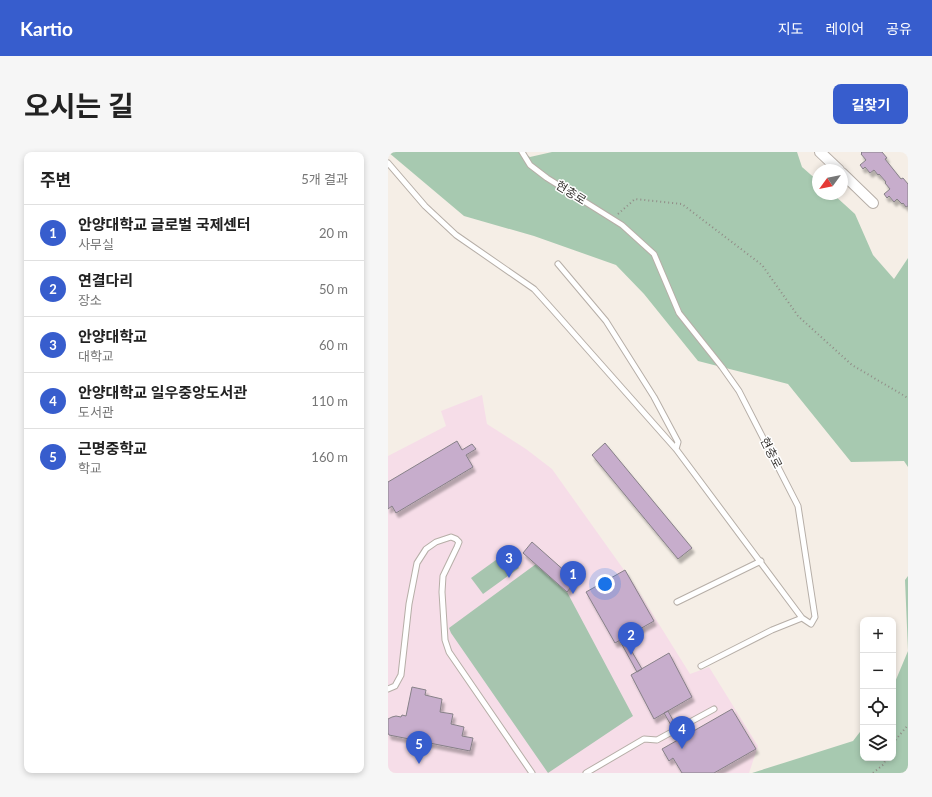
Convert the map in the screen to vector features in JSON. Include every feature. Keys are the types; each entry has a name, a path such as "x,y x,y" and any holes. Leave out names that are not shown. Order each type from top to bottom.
{"street":[{"path":"820,152 833,164"},
{"path":"848,179 872,203"}],"lane":[{"name":"현충로","path":"522,152 530,165 547,178 622,225 654,254 679,313 739,391 798,506 815,617 812,624 802,618"},
{"path":"388,163 425,206 456,235 534,289 676,449 761,561 802,618 772,630 701,666"},
{"path":"558,264 606,321 654,397 678,442 676,449"},
{"path":"388,689 395,686 401,675 409,604 417,563 426,549 436,542 450,537 456,539 458,542 457,548 443,576 442,592 445,640 449,652 532,773"},
{"path":"677,602 761,561"},
{"path":"586,773 644,739 657,740 714,709"}],"path":[{"path":"612,219 635,199 682,204 762,265 798,316 852,365 908,398"},
{"path":"896,740 908,725"},
{"path":"873,773 884,764 885,761"}],"shaded area":[{"path":"482,395 487,424 526,449 552,469 634,584 690,674 709,667 758,746 749,773 388,773 388,456 446,426 441,411"}],"green space":[{"path":"388,152 523,152 530,157 552,152 797,152 802,167 812,176 812,200 840,200 855,214 873,255 894,279 908,258 908,467 904,461 851,462 788,384 698,361 644,294 616,265 534,236 464,216"},
{"path":"507,552 519,568 483,594 471,578"},
{"path":"536,564 567,592 633,716 548,773 449,628"},
{"path":"908,576 908,651 905,580"},
{"path":"908,651 908,773 752,773 853,741 860,732 860,761 896,761 896,680"}],"building":[{"path":"861,152 882,152 887,158 885,159 901,179 903,178 908,184 908,206 906,207 897,199 894,202 889,196 887,198 884,194 890,189 885,183 886,182 874,170 870,173 865,167 863,169 860,165 866,160"},
{"path":"457,441 462,450 472,444 476,449 466,455 473,467 396,513 392,506 388,509 388,482"},
{"path":"605,443 692,548 678,559 592,455"},
{"path":"532,542 576,581 567,592 523,553"},
{"path":"625,570 654,621 615,643 586,592"},
{"path":"624,638 642,669 637,672 620,641"},
{"path":"669,653 692,697 654,719 631,675"},
{"path":"412,687 426,690 425,695 442,699 440,712 453,714 451,724 464,727 462,736 473,738 470,751 389,735 388,719 396,716 401,717 402,715 406,716"},
{"path":"732,709 756,749 714,773 682,773 673,758 669,761 662,749"},
{"path":"668,711 682,737 679,739 664,713"}],"place":[{"name":"안양대학교","path":"509,578"},
{"name":"안양대학교 글로벌 국제센터","path":"573,594"},
{"name":"연결다리","path":"631,655"},
{"name":"안양대학교 일우중앙도서관","path":"682,749"},
{"name":"근명중학교","path":"419,764"}]}
